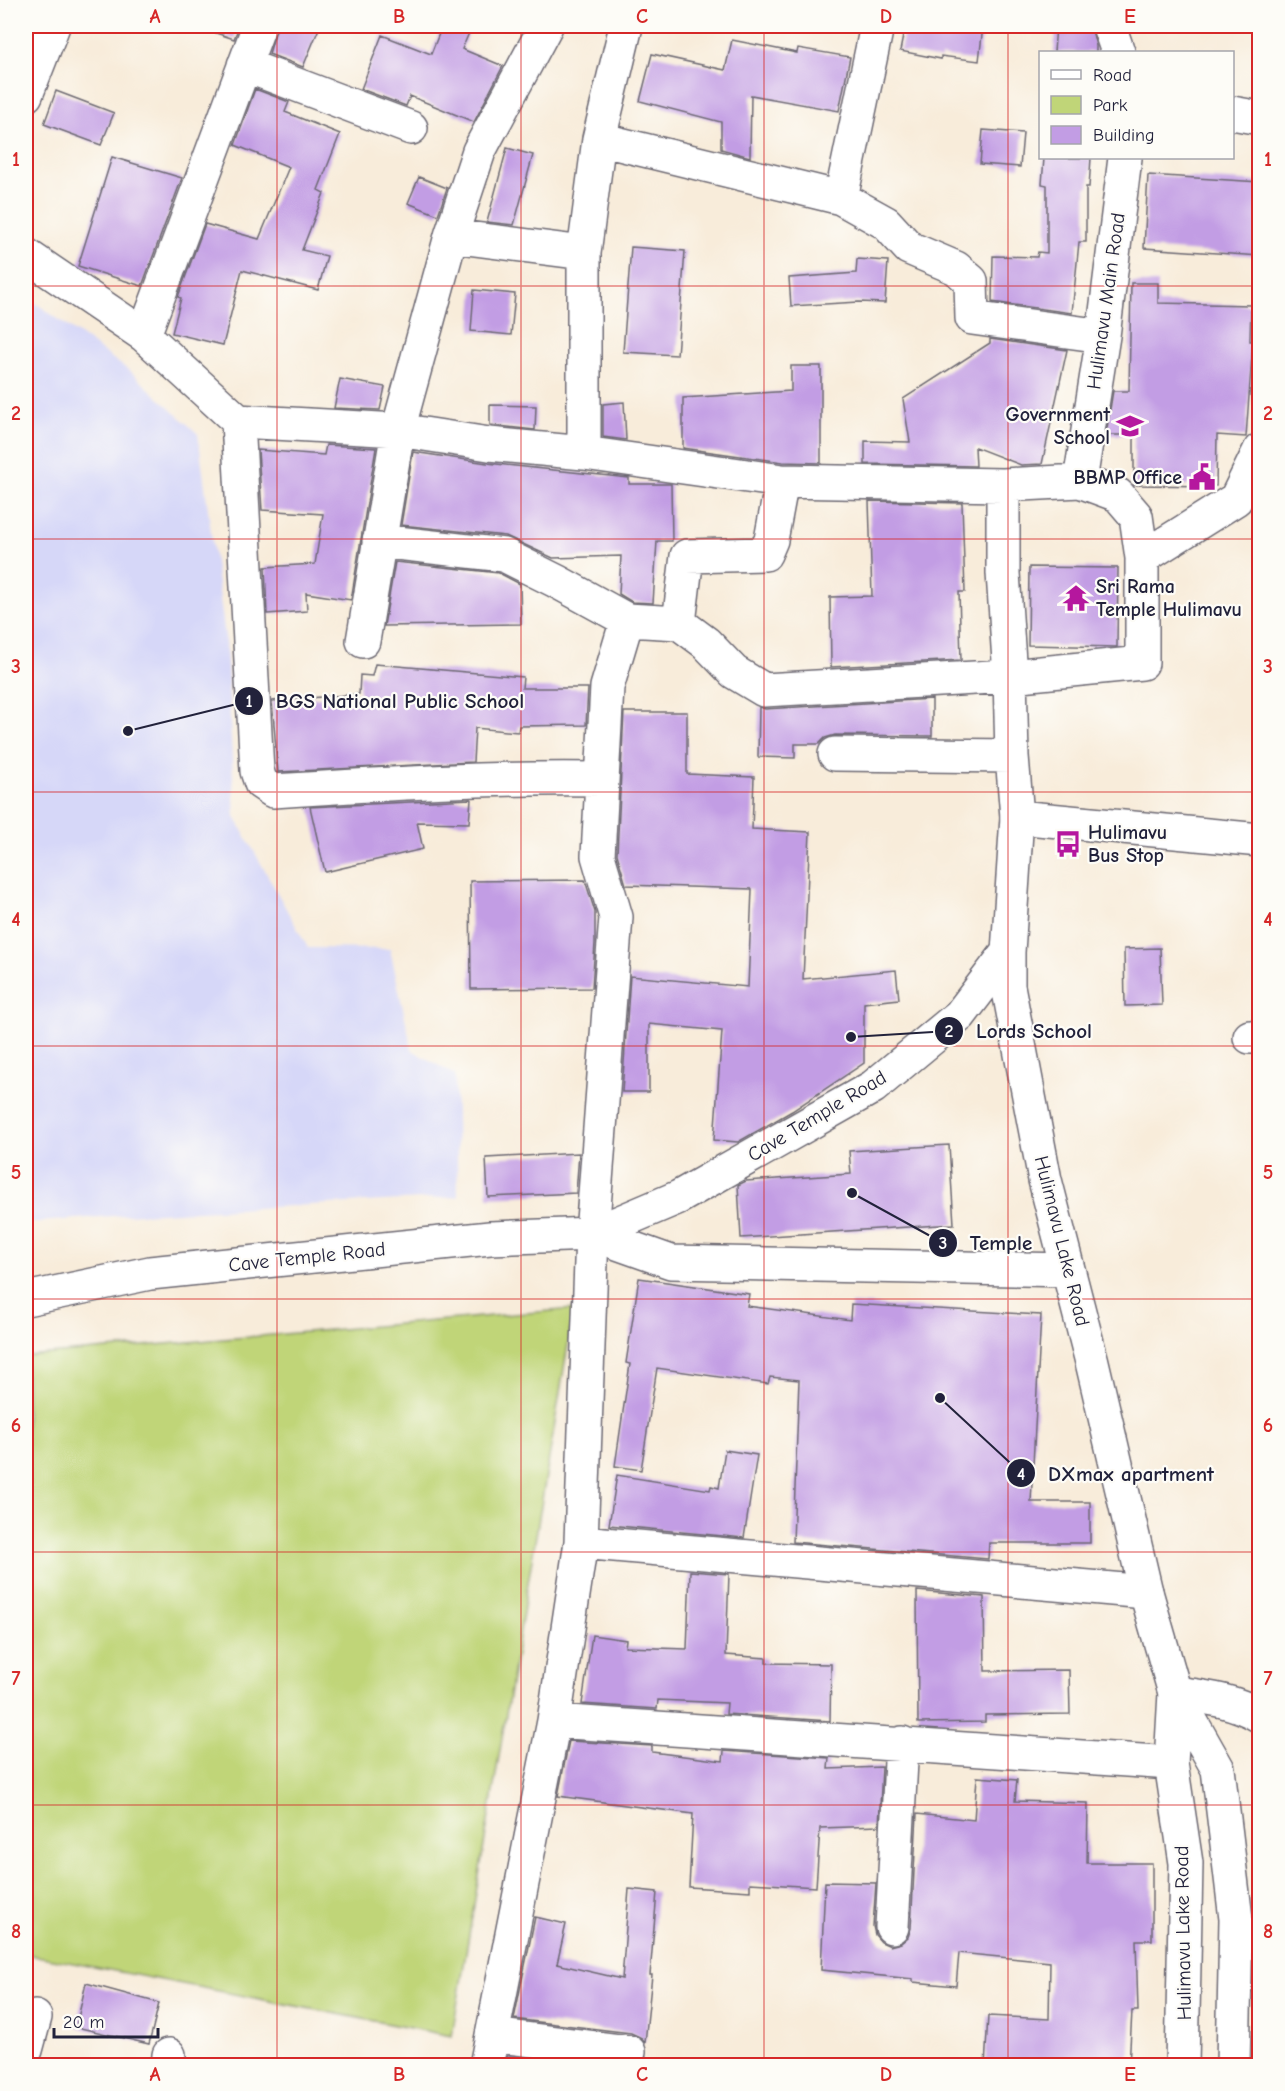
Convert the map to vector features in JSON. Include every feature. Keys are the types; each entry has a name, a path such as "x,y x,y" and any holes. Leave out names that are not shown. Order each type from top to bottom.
{"street":[{"path":"26,94 53,26"},
{"path":"144,334 259,26"},
{"path":"363,641 398,430 451,236 479,151 546,26"},
{"path":"584,453 584,253 598,138 626,26"},
{"path":"841,198 877,26"},
{"path":"1109,26 1118,51"},
{"path":"244,65 411,128"},
{"path":"1234,113 1260,118"},
{"path":"598,138 841,198 886,223 909,248 956,268 971,281 972,318 1103,336"},
{"name":"Hulimavu Main Road","path":"1080,480 1103,336 1125,159"},
{"path":"451,236 584,253"},
{"path":"26,255 144,334 238,421 398,430 489,444 584,453 782,481 1003,485 1080,480 1118,495 1136,516 1142,558 1142,663 1010,676 764,690 734,672 706,643 679,623 627,620 556,580 504,555 379,541"},
{"path":"238,421 257,771 261,783 273,791 526,778 602,779"},
{"path":"1142,558 1236,499 1259,453"},
{"path":"679,623 687,556 765,554 771,540 782,481"},
{"path":"1003,485 1003,573 1017,817 1260,840"},
{"path":"627,620 607,687 598,856 616,917 592,1234 581,1542 554,1721 489,2050 629,2052"},
{"path":"835,754 1012,756"},
{"name":"Hulimavu Lake Road","path":"1017,817 1008,952 1008,986 1045,1180 1092,1362 1146,1592 1175,1693 1218,1769 1236,1919 1233,2066"},
{"name":"Cave Temple Road","path":"26,1299 150,1273 490,1238 592,1234 679,1197 873,1087 960,1015 1008,952"},
{"name":"Cave Temple Road","path":"592,1234 671,1262 1068,1270"},
{"path":"581,1542 1146,1592"},
{"path":"1175,1693 1210,1697 1248,1709 1260,1716"},
{"name":"Hulimavu Lake Road","path":"1175,1693 1171,1763 1186,1863 1182,2066"},
{"path":"554,1721 1171,1763"},
{"path":"892,1927 902,1743"},
{"path":"26,2050 35,2018"}],"shaded area":[{"path":"26,296 131,372 198,434 226,644 235,817 308,948 390,949 412,1050 455,1075 458,1197 124,1215 26,1223"}],"green space":[{"path":"574,1309 452,2036 26,1954 26,1356"}],"building":[{"path":"208,26 239,26 234,39 207,30"},
{"path":"277,26 320,26 303,67 269,54"},
{"path":"442,26 472,26 462,49 503,66 474,122 410,96 406,106 361,89 382,35 431,54"},
{"path":"905,26 983,26 979,61 941,56 941,59 900,51"},
{"path":"1056,26 1091,26 1096,51 1054,51"},
{"path":"732,40 797,53 798,48 850,57 839,111 751,95 750,157 721,149 721,122 640,101 652,54 725,70"},
{"path":"255,89 289,102 285,112 340,134 318,190 324,193 302,250 327,256 318,290 242,270 223,345 172,333 181,298 178,297 205,224 259,239 289,167 235,145"},
{"path":"56,91 114,113 101,145 44,124"},
{"path":"983,130 1023,133 1020,167 980,164"},
{"path":"507,148 533,155 514,225 487,222"},
{"path":"112,157 182,178 142,286 78,266"},
{"path":"1044,159 1091,159 1089,187 1086,187 1086,242 1079,242 1072,313 992,302 993,256 1037,257 1038,252 1047,253 1047,185 1042,184"},
{"path":"1148,175 1260,182 1260,256 1144,248"},
{"path":"419,177 447,188 438,215 408,203"},
{"path":"631,247 685,251 677,355 623,352"},
{"path":"857,259 888,261 885,303 859,302 791,306 789,278 856,273"},
{"path":"1131,283 1158,283 1158,303 1251,305 1250,341 1253,341 1246,437 1217,435 1216,486 1134,485 1134,435 1106,435 1113,391 1129,391"},
{"path":"474,290 515,294 511,335 471,331"},
{"path":"990,339 1067,350 1042,464 1021,465 975,447 976,466 865,464 865,441 910,442 903,399 990,343"},
{"path":"791,366 821,366 821,463 783,462 683,448 683,398 791,391"},
{"path":"340,379 385,387 380,410 334,408"},
{"path":"624,402 626,440 603,437 603,404"},
{"path":"490,405 536,406 535,430 490,425"},
{"path":"326,445 376,448 351,600 306,593 307,611 267,614 265,567 315,564 323,514 262,510 258,450 324,455"},
{"path":"413,452 487,463 629,478 629,484 671,484 672,541 657,541 653,603 632,602 619,594 621,556 553,558 506,536 401,525"},
{"path":"869,501 962,503 965,592 959,592 961,660 831,667 830,597 872,596"},
{"path":"395,562 499,573 520,584 521,624 384,626"},
{"path":"1029,567 1118,568 1117,647 1028,645"},
{"path":"375,664 523,677 522,688 588,688 586,725 519,726 518,732 475,728 473,762 278,772 272,701 359,694 360,675 372,676"},
{"path":"932,699 932,736 835,735 825,738 819,744 795,744 795,758 758,757 759,707 765,709"},
{"path":"624,712 687,712 687,774 754,777 752,829 810,832 803,979 896,970 899,999 864,1003 864,1063 792,1111 738,1142 714,1140 722,1031 649,1024 649,1092 622,1092 630,976 748,987 752,889 626,885 617,854"},
{"path":"471,799 469,823 417,822 423,849 325,872 310,807"},
{"path":"585,880 595,912 592,988 471,989 470,881"},
{"path":"1160,948 1162,1005 1125,1006 1124,949"},
{"path":"949,1145 954,1224 741,1238 738,1185 746,1181 851,1174 849,1151"},
{"path":"579,1153 576,1193 488,1197 486,1158"},
{"path":"639,1278 749,1294 747,1306 850,1320 851,1304 1041,1315 1031,1502 1090,1502 1090,1543 989,1543 988,1559 793,1542 799,1380 770,1377 768,1384 657,1368 641,1470 615,1466 630,1364 626,1363"},
{"path":"725,1450 757,1455 744,1538 609,1525 617,1475 710,1490 711,1486 719,1488"},
{"path":"690,1571 729,1574 726,1655 766,1658 766,1663 831,1664 830,1721 726,1714 727,1703 658,1700 657,1709 582,1704 592,1635 626,1640 625,1647 687,1649"},
{"path":"917,1591 984,1597 985,1671 1069,1670 1070,1714 985,1715 985,1722 918,1723"},
{"path":"569,1741 652,1746 652,1752 723,1761 724,1751 829,1758 828,1769 882,1767 879,1826 820,1828 816,1887 750,1883 750,1891 689,1887 693,1814 558,1796"},
{"path":"977,1777 1017,1780 1015,1801 1088,1803 1087,1863 1152,1863 1152,1940 1136,1940 1138,2011 1132,2011 1129,2066 985,2066 988,2016 1049,2019 1050,1962 959,1953 956,1986 913,1982 913,1979 821,1970 825,1882 876,1883 873,1926 875,1935 881,1942 890,1946 901,1943 908,1937 911,1928 917,1814 974,1820"},
{"path":"629,1889 657,1892 645,2043 640,2037 631,2033 514,2019 535,1917 566,1924 557,1964 622,1979"},
{"path":"86,1983 159,2003 149,2044 76,2027"},
{"path":"507,2056 586,2066 505,2066"}],"place":[{"name":"Government School","path":"1130,426"},
{"name":"BBMP Office","path":"1202,477"},
{"name":"Sri Rama Temple Hulimavu","path":"1076,598"},
{"name":"BGS National Public School","path":"128,731"},
{"name":"Hulimavu Bus Stop","path":"1068,844"},
{"name":"Lords School","path":"851,1037"},
{"name":"Temple","path":"852,1193"},
{"name":"DXmax apartment","path":"940,1398"}]}
